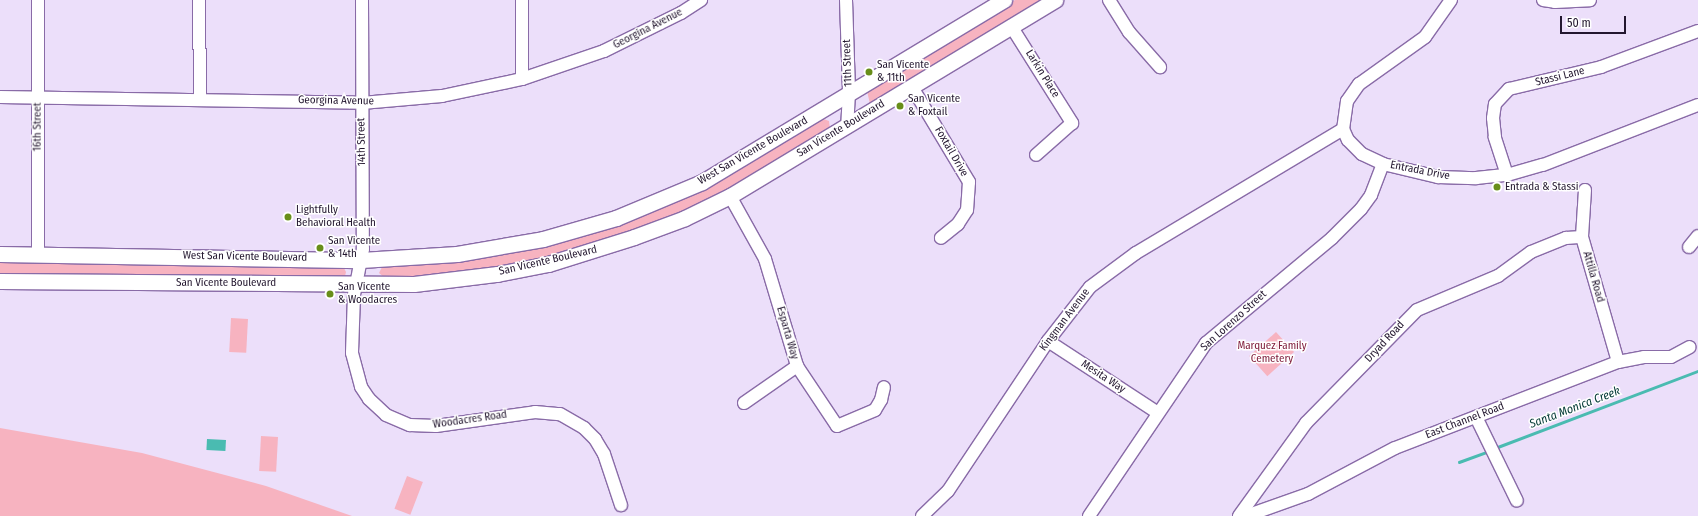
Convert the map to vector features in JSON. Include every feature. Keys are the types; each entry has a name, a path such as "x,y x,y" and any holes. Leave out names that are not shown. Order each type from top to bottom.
{"main road":[{"name":"West San Vicente Boulevard","path":"0,254 361,260 421,258 490,249 542,239 616,218 702,182 792,130 849,92 1004,0"},
{"name":"San Vicente Boulevard","path":"0,281 414,284 451,280 548,264 634,237 685,218 730,196 1055,0"}],"street":[{"name":"16th Street","path":"38,0 38,254"},
{"path":"199,0 200,99"},
{"name":"14th Street","path":"356,284 364,248 362,0"},
{"path":"522,0 522,79"},
{"path":"681,0 681,13"},
{"name":"Georgina Avenue","path":"0,97 200,99 362,103 442,96 522,79 604,51 681,13 701,0"},
{"name":"11th Street","path":"846,0 849,92 847,125"},
{"path":"1110,0 1129,32 1160,67"},
{"path":"1343,129 1344,114 1353,92 1425,37 1451,0"},
{"path":"1543,0 1555,2 1590,0"},
{"name":"Larkin Place","path":"1012,26 1072,123 1036,155"},
{"name":"Stassi Lane","path":"1507,175 1495,137 1493,118 1495,104 1509,89 1601,67 1698,31"},
{"name":"Foxtail Drive","path":"912,86 968,182 967,210 958,224 941,238"},
{"name":"Entrada Drive","path":"1343,129 1356,150 1383,164 1438,177 1476,178 1507,175 1543,165 1698,105"},
{"name":"Kingman Avenue","path":"922,516 948,491 1048,341 1085,292 1110,271 1343,129"},
{"name":"San Lorenzo Street","path":"1089,516 1206,343 1332,238 1361,209 1371,195 1383,164"},
{"name":"Attilla Road","path":"1584,190 1582,237 1618,362"},
{"name":"Esparta Way","path":"730,196 765,259 796,366 837,426 875,410 881,400 884,386"},
{"path":"1689,248 1698,236"},
{"name":"Dryad Road","path":"1239,516 1306,423 1416,310 1498,276 1532,252 1566,238 1582,237"},
{"name":"Woodacres Road","path":"356,284 352,353 356,373 369,399 386,415 410,425 422,426 535,412 560,414 584,428 595,439 604,454 621,505"},
{"name":"Mesita Way","path":"1048,341 1158,413"},
{"name":"East Channel Road","path":"1246,516 1308,494 1395,448 1618,362 1644,357 1671,357 1690,347"},
{"path":"744,403 796,366"},
{"path":"1476,417 1517,501"}],"green space":[{"path":"1015,0 1044,0 870,104 867,91"},
{"path":"821,118 829,121 830,129 757,176 676,216 607,242 517,265 439,276 386,279 379,273 383,265 585,233"},
{"path":"0,260 343,266 346,272 345,276 0,275"},
{"path":"231,318 248,319 246,353 229,352"},
{"name":"Marquez Family Cemetery","path":"1276,332 1294,352 1267,376 1249,356"},
{"path":"0,428 142,453 266,486 352,516 0,516"},
{"path":"261,436 278,437 276,472 259,471"},
{"path":"407,476 423,482 410,515 394,509"}],"shaded area":[{"path":"207,439 226,440 225,451 206,450"}],"waterway":[{"name":"Santa Monica Creek","path":"1495,448 1698,371"},
{"name":"Santa Monica Creek","path":"1459,462 1489,451"}],"place":[{"name":"San Vicente & 11th","path":"869,72"},
{"name":"San Vicente & Foxtail","path":"900,106"},
{"name":"Entrada & Stassi","path":"1497,187"},
{"name":"Lightfully Behavioral Health","path":"288,217"},
{"name":"San Vicente & 14th","path":"320,248"},
{"name":"San Vicente & Woodacres","path":"330,294"}]}
